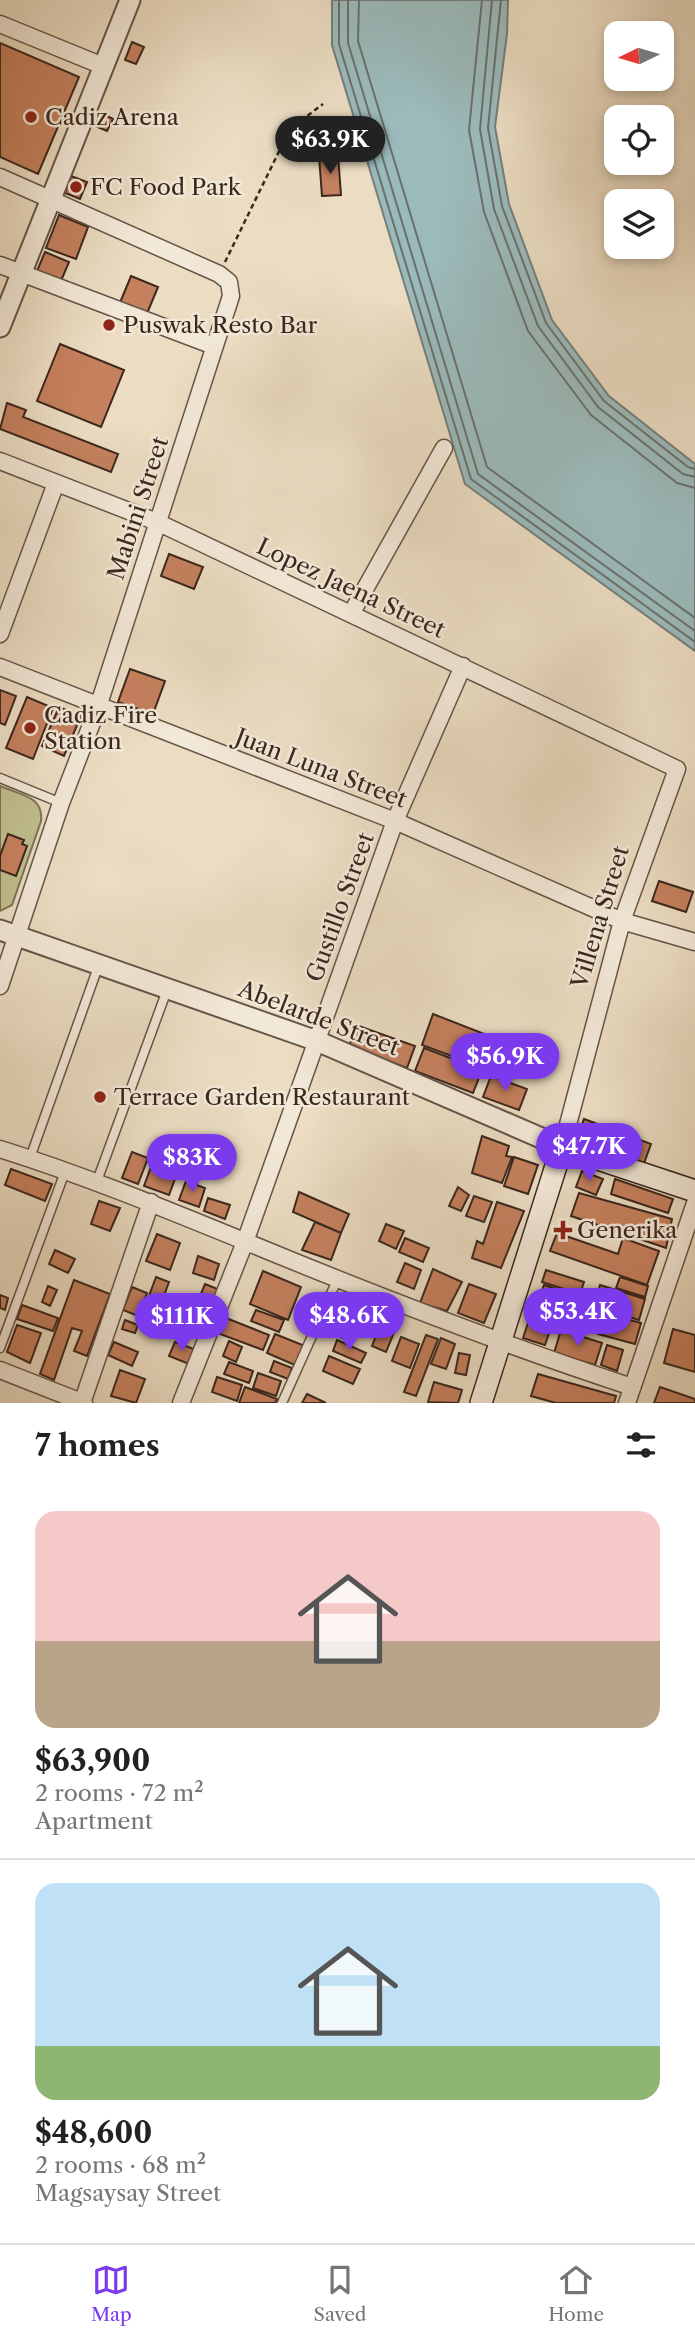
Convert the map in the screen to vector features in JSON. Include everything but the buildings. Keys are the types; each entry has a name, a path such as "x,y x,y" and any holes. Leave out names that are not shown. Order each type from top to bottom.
{"main road":[{"name":"Abelarde Street","path":"562,1147 695,1191"},
{"name":"Villena Street","path":"481,1403 502,1344 562,1147"}],"street":[{"path":"0,327 130,0"},
{"path":"0,24 103,66"},
{"path":"0,177 219,274"},
{"path":"0,265 214,346"},
{"name":"Mabini Street","path":"0,986 7,933 98,707 231,296 229,282 219,274"},
{"path":"351,614 444,448"},
{"name":"Lopez Jaena Street","path":"0,461 157,522 677,769"},
{"path":"0,634 56,483"},
{"name":"Gustillo Street","path":"181,1403 245,1242 395,821 463,666"},
{"name":"Juan Luna Street","path":"0,667 395,821 622,921 695,942"},
{"name":"Villena Street","path":"562,1147 622,921 677,769"},
{"name":"Abelarde Street","path":"7,933 317,1041 562,1147"},
{"path":"0,1149 97,1181 502,1344 632,1387"},
{"path":"0,1370 83,1403 150,1202"},
{"path":"627,1403 695,1203"}],"lane":[{"path":"0,778 61,803"},
{"path":"30,1158 99,965"},
{"path":"97,1181 167,989"},
{"path":"0,1348 66,1169"},
{"path":"282,1403 338,1278"}],"path":[{"path":"219,274 290,128 323,103"}],"shaded area":[{"path":"0,786 35,801 39,806 41,821 12,905 0,911"}],"water":[{"path":"332,0 508,0 507,34 495,127 509,204 552,320 609,396 695,464 695,651 465,484 332,45"}],"place":[{"name":"Cadiz Arena","path":"31,117"},
{"name":"FC Food Park","path":"76,187"},
{"name":"Puswak Resto Bar","path":"109,325"},
{"name":"Cadiz Fire Station","path":"30,728"},
{"name":"Terrace Garden Restaurant","path":"100,1097"},
{"name":"Generika","path":"563,1230"}]}
